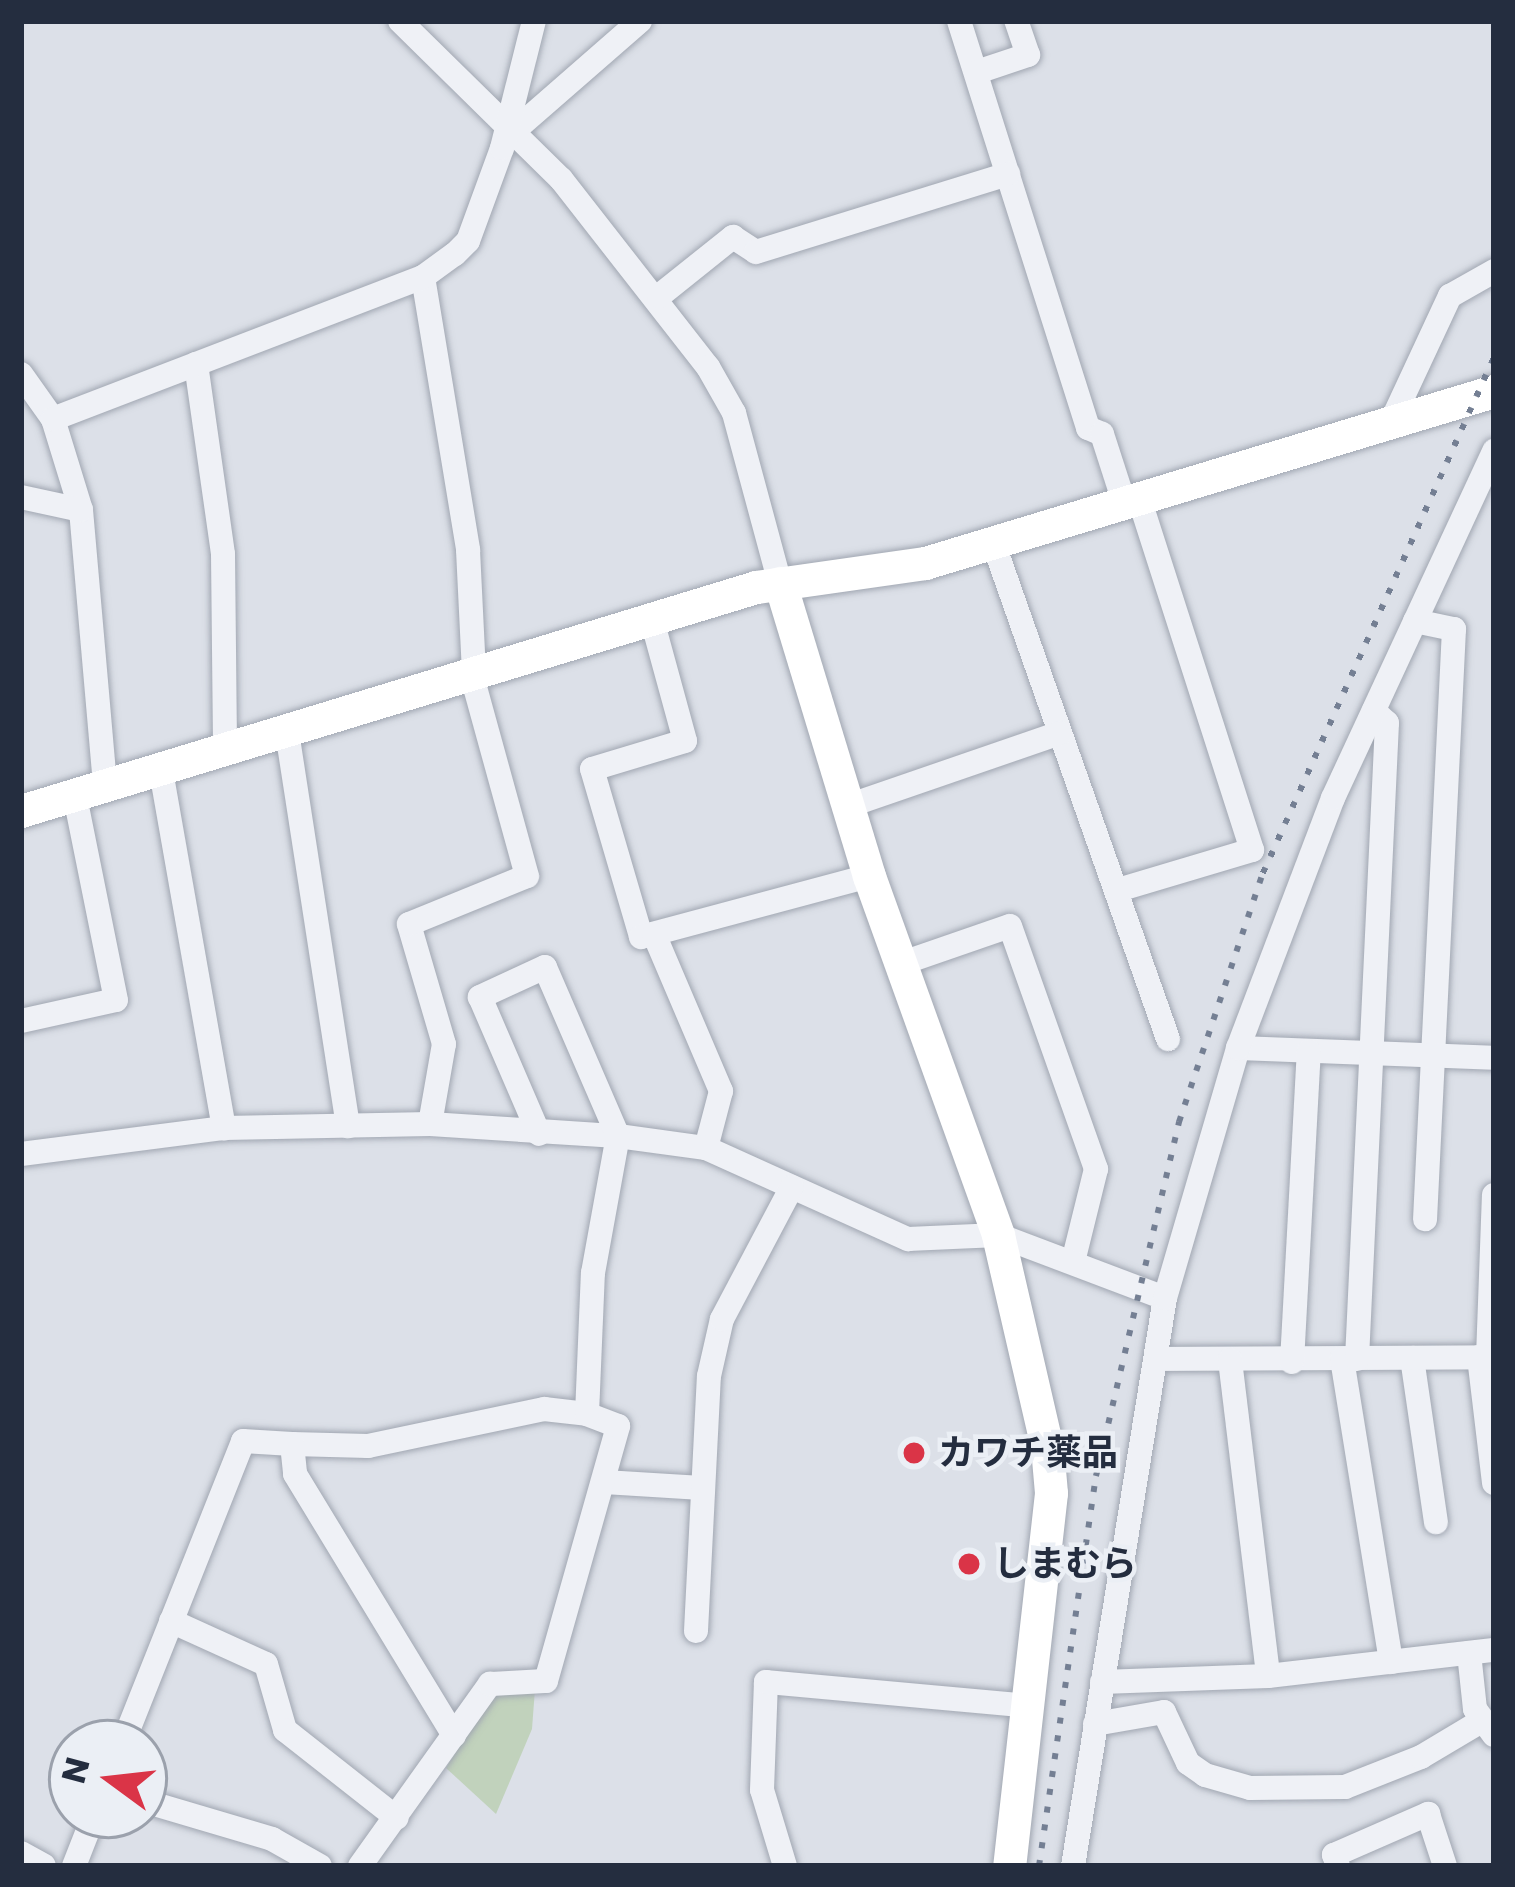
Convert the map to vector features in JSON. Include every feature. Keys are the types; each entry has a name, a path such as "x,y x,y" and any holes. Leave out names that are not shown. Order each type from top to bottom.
{"street":[{"path":"400,21 512,127 659,296 734,413 869,876 998,1234 1052,1493 1009,1866"},
{"path":"53,419 423,278 468,241 512,127 534,21"},
{"path":"512,127 640,21"},
{"path":"959,21 1088,428 1102,434 1131,499 1252,850 1118,890"},
{"path":"977,72 1028,55 1016,21"},
{"path":"659,296 733,237 756,252 1008,174"},
{"path":"1393,418 1450,296 1494,271"},
{"path":"423,278 468,550 472,673 527,876 409,924 444,1045 430,1124"},
{"path":"196,364 223,554 225,751"},
{"path":"21,374 53,419 81,510 90,791 116,1000 21,1021"},
{"path":"21,811 780,583 889,572 1494,391"},
{"path":"1073,1866 1160,1359 1166,1298 1238,1048 1280,925 1494,451"},
{"path":"21,496 81,510"},
{"path":"993,542 1168,1039"},
{"path":"652,620 685,741 592,769 641,937 869,876"},
{"path":"1415,621 1454,629 1425,1219"},
{"path":"1374,711 1387,723 1350,1359 1391,1662"},
{"path":"287,732 348,1126"},
{"path":"848,806 1060,733"},
{"path":"161,771 224,1128"},
{"path":"900,964 1010,926 1096,1169 1072,1262"},
{"path":"654,934 721,1091 706,1148"},
{"path":"539,1134 480,997 545,967 618,1136 593,1273 587,1414"},
{"path":"1238,1048 1494,1058"},
{"path":"1292,1362 1309,1051"},
{"path":"21,1154 224,1128 430,1124 618,1136 706,1148 908,1238 998,1234 1166,1298"},
{"path":"696,1631 702,1488 722,1319 792,1187"},
{"path":"1494,1195 1487,1357 1494,1483"},
{"path":"1160,1359 1292,1362 1487,1357"},
{"path":"1412,1358 1436,1522"},
{"path":"1230,1360 1268,1676"},
{"path":"132,1719 243,1441 368,1446 544,1409 587,1414 618,1426 546,1682 490,1684 360,1866"},
{"path":"292,1444 296,1474 454,1735"},
{"path":"604,1482 702,1488"},
{"path":"171,1621 266,1664 285,1730 397,1818"},
{"path":"1095,1724 1164,1712 1188,1763 1204,1775 1250,1788 1345,1787 1489,1728 1474,1709 1482,1651 1268,1676 1102,1682"},
{"path":"784,1866 762,1790 766,1682 1028,1706"},
{"path":"168,1809 272,1839 320,1866"},
{"path":"1338,1866 1334,1855 1428,1814 1444,1866"},
{"path":"21,1853 44,1866"}],"green space":[{"path":"535,1689 532,1729 496,1814 446,1768 494,1690"}],"railway":[{"path":"1039,1866 1096,1476 1179,1122 1263,873 1494,357"}],"place":[{"name":"カワチ薬品","path":"914,1453"},
{"name":"しまむら","path":"969,1564"}]}
